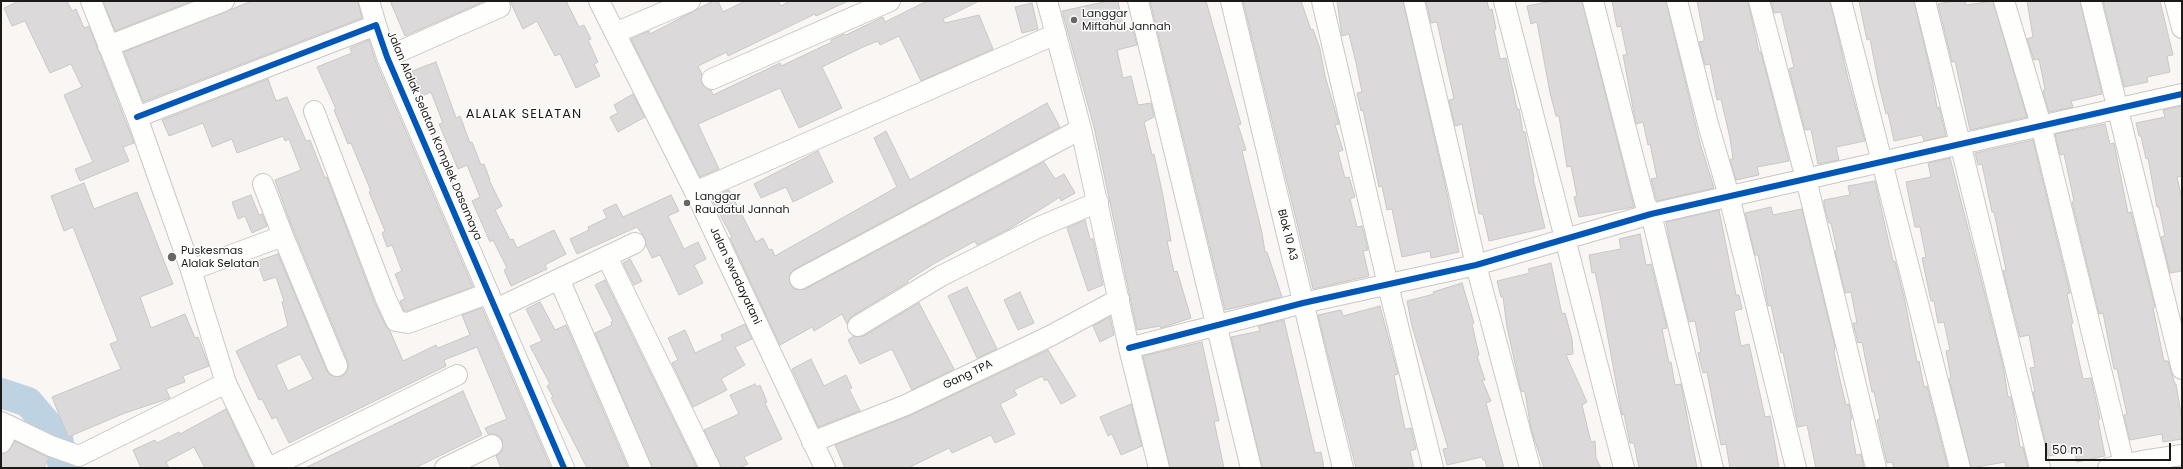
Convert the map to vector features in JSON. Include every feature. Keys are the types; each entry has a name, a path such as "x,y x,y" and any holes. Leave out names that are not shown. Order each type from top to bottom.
{"street":[{"path":"90,1 137,117 191,270 226,383 268,468 457,375"},
{"path":"108,46 224,1"},
{"path":"369,1 376,25"},
{"name":"Jalan Swadayatani","path":"599,1 695,192 824,468"},
{"path":"614,33 690,1"},
{"path":"712,80 890,1"},
{"path":"1138,1 1251,468"},
{"name":"Blok 10 A3","path":"1231,1 1343,468"},
{"path":"1322,1 1388,285 1433,468"},
{"path":"1414,1 1476,265 1530,468"},
{"path":"1504,1 1526,93 1567,240 1624,468"},
{"path":"1593,1 1645,203 1651,214 1713,468"},
{"path":"1677,1 1708,124 1729,196 1796,468"},
{"path":"1759,1 1806,179 1876,468"},
{"path":"1841,1 1960,468"},
{"path":"1925,1 1962,143 2040,468"},
{"path":"2004,1 2041,125 2119,467 2182,456"},
{"path":"2091,1 2182,369"},
{"path":"2175,1 2182,28"},
{"path":"1052,2 1056,34 1081,129 1129,348 1159,468"},
{"path":"387,57 500,7"},
{"name":"Jalan Alalak Selatan Komplek Dasamaya","path":"137,117 376,25 387,57 564,468"},
{"path":"695,192 1056,34"},
{"path":"1129,348 1303,303 1476,265 1567,240 1651,214 2182,94"},
{"path":"314,111 384,297 396,321 408,324 493,301 559,279 635,243"},
{"path":"800,279 1081,129"},
{"path":"264,184 283,236 336,366"},
{"path":"858,326 941,276 1037,228 1098,202"},
{"path":"191,270 283,236"},
{"path":"607,257 710,468"},
{"path":"559,279 641,468"},
{"name":"Gang TPA","path":"812,442 906,405 1050,336 1119,299"},
{"path":"4,430 79,456 226,383"},
{"path":"445,468 492,445"}],"building":[{"path":"19,1 67,1 72,11 76,9 84,28 89,26 134,143 123,147 129,161 80,181 75,169 93,162 64,95 82,87 71,64 50,73 25,21 12,26 4,8"},
{"path":"103,1 192,1 115,31"},
{"path":"252,1 358,1 362,18 143,102 124,52"},
{"path":"390,1 485,1 405,36"},
{"path":"510,1 566,1 579,27 584,25 591,39 588,40 598,62 594,64 600,76 576,88 560,54 555,56 537,21 523,29"},
{"path":"713,1 718,1 723,12 745,1 778,1 781,6 790,1 848,1 816,16 815,14 728,56 727,52 698,66 702,74 702,84 711,90 713,95 780,63 781,66 832,42 831,40 844,34 846,35 883,17 885,22 927,1 979,1 943,19 945,23 979,15 993,49 921,81 899,36 880,45 878,41 863,47 822,67 842,108 799,128 780,88 698,124 719,169 700,177 631,39 649,31 650,34"},
{"path":"1109,1 1118,1 1124,31 1133,30 1137,45 1117,50 1123,78 1131,76 1138,105 1151,103 1154,117 1144,122 1152,155 1154,154 1163,196 1171,241 1167,241 1174,272 1177,271 1191,318 1161,328 1160,326 1137,330 1094,127 1062,11"},
{"path":"1150,1 1206,1 1241,124 1238,125 1246,150 1242,151 1262,233 1265,252 1267,252 1282,297 1225,310"},
{"path":"1243,1 1301,1 1311,30 1313,29 1320,49 1325,76 1339,124 1335,125 1343,150 1338,152 1345,178 1349,177 1355,197 1350,199 1357,227 1362,226 1368,250 1363,251 1369,276 1313,289"},
{"path":"1337,1 1403,1 1459,252 1431,258 1430,251 1402,257 1392,209 1387,210 1382,186 1379,187 1363,110 1361,111 1357,93 1362,92 1356,63 1349,34 1342,36"},
{"path":"1426,1 1487,1 1489,10 1492,9 1496,29 1494,30 1500,59 1506,58 1517,109 1519,109 1523,132 1525,132 1533,178 1545,228 1489,241 1483,214 1479,214 1462,124 1455,126 1449,100 1454,99 1437,22 1431,23"},
{"path":"1552,1 1582,1 1634,207 1579,217 1574,197 1577,196 1571,166 1567,167 1559,116 1556,116 1550,93 1537,22 1531,24 1527,6"},
{"path":"1612,1 1666,1 1700,143 1714,188 1657,201 1651,179 1657,178 1650,144 1648,145 1643,122 1636,124 1623,55 1627,55 1621,26 1617,27"},
{"path":"1697,1 1748,1 1759,52 1761,52 1789,161 1757,167 1759,175 1736,180 1730,160 1733,158 1721,99 1717,100 1710,64 1705,65 1699,42 1704,41 1704,37"},
{"path":"1771,1 1830,1 1848,79 1865,141 1836,147 1839,160 1818,164 1811,129 1805,130 1789,69 1794,67 1781,12 1774,13"},
{"path":"1859,1 1914,1 1932,78 1937,108 1939,107 1946,136 1924,141 1922,135 1894,141 1888,113 1886,114 1879,85 1870,39 1867,40"},
{"path":"1965,1 1966,5 1993,1 2027,117 1970,130 1955,61 1952,62 1938,4"},
{"path":"2027,1 2080,1 2102,94 2071,101 2073,107 2049,112 2043,91 2045,89 2039,59 2034,60 2027,39 2033,37"},
{"path":"2103,1 2160,1 2173,55 2167,56 2170,72 2147,77 2148,82 2124,87"},
{"path":"1032,3 1038,29 1022,33 1015,7"},
{"path":"369,40 376,62 473,287 407,311 404,311 400,301 405,299 395,274 402,271 392,245 387,247 382,233 385,231 369,192 371,191 351,143 348,144 334,110 336,109 317,67 352,53 350,48"},
{"path":"436,62 456,118 460,116 470,143 472,142 481,165 484,164 489,180 502,206 495,210 510,240 513,239 517,248 554,230 566,254 545,265 547,269 511,286 504,270 507,268 493,240 490,242 472,201 480,197 467,165 458,169 439,124 443,123 431,92 422,96 412,71"},
{"path":"268,79 276,101 287,97 306,141 310,140 325,178 327,177 374,301 390,331 403,361 436,345 438,348 470,335 462,315 482,308 551,468 501,468 496,456 502,451 502,440 498,435 488,434 485,428 507,419 477,347 444,360 446,366 289,443 276,417 272,419 262,399 259,400 236,351 288,326 282,302 284,301 276,277 264,281 257,261 278,254 330,375 341,377 346,373 348,362 290,222 275,180 301,170 289,139 285,141 283,136 237,153 232,139 212,147 203,123 169,136 162,120","holes":["300,354 313,379 288,391 276,365"]},
{"path":"633,94 645,117 618,132 610,117 618,113 614,105"},
{"path":"1047,103 1060,127 795,269 790,273 790,284 794,289 805,289 1044,162 1055,179 1064,174 1075,193 1061,201 1060,197 1009,229 977,245 975,241 935,263 907,281 908,282 852,316 847,324 842,314 814,331 812,327 780,345 730,238 732,237 711,198 729,190 756,242 763,238 769,250 772,249 775,256 897,187 874,138 886,131 910,180"},
{"path":"2182,106 2182,176 2177,177 2182,199 2182,271 2170,273 2161,237 2165,236 2159,207 2157,207 2148,158 2146,159 2141,136 2139,136 2136,123 2165,117 2163,110"},
{"path":"2105,124 2110,144 2114,143 2128,213 2131,212 2155,307 2153,308 2164,361 2168,361 2176,384 2182,420 2182,439 2163,442 2162,434 2130,440 2124,415 2127,414 2117,369 2114,369 2103,313 2099,314 2072,202 2074,201 2064,154 2060,155 2055,134"},
{"path":"2033,140 2070,293 2067,294 2073,323 2071,324 2083,379 2091,378 2100,419 2098,420 2105,456 2077,462 2074,451 2049,456 2033,392 2035,392 2030,368 2035,367 2029,335 2020,337 2003,271 2006,270 1994,212 1992,212 1982,164 1978,165 1975,153"},
{"path":"818,151 833,182 793,202 786,187 761,198 754,184"},
{"path":"1950,158 2003,365 2008,397 2011,397 2020,447 2023,447 2028,468 2006,468 2005,462 1971,468 1949,379 1951,378 1946,351 1950,350 1944,322 1938,323 1934,301 1931,301 1922,258 1926,257 1920,227 1915,227 1906,182 1931,177 1928,163"},
{"path":"1875,181 1893,261 1895,261 1904,297 1917,362 1919,361 1924,387 1927,386 1948,468 1894,468 1892,462 1887,463 1877,420 1880,419 1874,392 1872,392 1862,342 1858,343 1853,323 1857,323 1851,292 1845,293 1835,251 1837,250 1831,223 1829,223 1824,205 1824,200 1850,195 1848,186"},
{"path":"84,183 94,209 137,192 173,284 140,297 151,328 185,314 195,338 198,337 209,366 183,376 185,382 166,389 170,398 125,413 68,437 52,397 121,369 110,344 118,341 73,227 64,231 51,196"},
{"path":"251,195 259,215 262,214 267,226 252,233 245,216 238,219 232,202"},
{"path":"671,195 679,211 668,216 684,249 698,242 706,259 694,265 703,283 679,295 660,255 652,258 646,245 645,238 637,227 577,254 570,239 589,230 588,227 607,218 603,210 616,204 623,217"},
{"path":"1771,207 1773,215 1802,209 1835,347 1834,352 1846,405 1849,404 1856,455 1861,454 1864,468 1816,468 1807,425 1798,427 1783,352 1781,353 1771,305 1768,306 1758,255 1755,255 1745,213"},
{"path":"1719,210 1736,295 1739,295 1742,309 1734,311 1741,346 1749,344 1765,417 1770,416 1779,468 1730,468 1726,444 1721,445 1707,372 1703,373 1698,353 1701,352 1695,321 1689,322 1670,244 1666,222"},
{"path":"1085,220 1090,239 1093,239 1103,285 1088,291 1067,228"},
{"path":"1640,234 1646,265 1651,264 1667,328 1662,329 1669,363 1671,362 1675,385 1681,384 1697,468 1639,468 1634,443 1630,443 1624,414 1622,415 1601,300 1595,272 1592,273 1589,255 1621,249 1619,239"},
{"path":"630,259 642,281 634,285 623,263"},
{"path":"1551,263 1562,314 1565,313 1572,339 1573,354 1566,355 1587,402 1582,405 1591,442 1595,441 1596,458 1601,468 1544,468 1531,429 1525,392 1521,391 1507,327 1503,297 1501,297 1497,281 1530,273 1528,269"},
{"path":"605,280 697,468 652,468 595,333 612,325 611,322 613,321 595,285"},
{"path":"1462,283 1474,323 1472,324 1479,355 1477,356 1485,380 1482,380 1491,401 1486,403 1504,468 1487,468 1485,460 1483,460 1482,457 1447,465 1443,449 1448,448 1412,326 1407,301 1434,294 1433,292"},
{"path":"967,287 997,349 977,358 948,296"},
{"path":"1020,292 1034,323 1018,330 1004,300"},
{"path":"540,302 555,330 566,325 628,468 587,468 551,398 553,397 547,386 550,384 530,346 542,341 526,309"},
{"path":"919,303 954,369 912,390 892,349 860,364 848,340 854,336 864,336"},
{"path":"1380,306 1398,374 1394,375 1405,429 1411,428 1416,449 1410,451 1414,468 1356,468 1318,315 1341,310 1343,316"},
{"path":"1110,317 1114,335 1100,342 1093,326"},
{"path":"1284,320 1315,453 1321,452 1324,468 1262,468 1231,337 1260,331 1258,326"},
{"path":"745,324 752,339 735,347 745,365 721,379 727,390 693,407 672,363 678,360 668,338 685,330 695,353 723,340 721,335"},
{"path":"1202,342 1219,421 1214,421 1224,468 1170,468 1143,356"},
{"path":"1048,350 1076,396 1061,404 1047,379 1045,381 1042,376 1014,390 1017,395 1000,404 1015,434 995,443 991,435 952,453 949,448 908,468 845,468 835,445 911,415"},
{"path":"811,359 824,386 846,375 852,388 849,389 860,411 818,427 792,369"},
{"path":"755,384 757,387 760,385 767,402 765,403 782,439 744,457 748,464 739,468 721,468 704,430 739,414 730,395"},
{"path":"463,391 482,435 415,468 305,468"},
{"path":"1131,404 1142,446 1121,455 1112,434 1108,436 1100,417"},
{"path":"226,409 254,468 205,468 194,447 166,462 169,468 141,468 133,450 155,440 157,443 179,432 180,434"},
{"path":"15,441 49,458 44,468 1,468 1,454 7,452"}],"waterway":[{"path":"1,393 28,402 58,437 63,468"}],"cycle path":[{"path":"137,117 376,25 387,57 564,468"},
{"path":"1129,348 1303,303 1476,265 1651,214 2182,94"}],"place":[{"name":"Langgar Miftahul Jannah","path":"1074,20"},
{"name":"Langgar Raudatul Jannah","path":"687,203"},
{"name":"Puskesmas Alalak Selatan","path":"172,257"}],"district":[{"name":"ALALAK SELATAN","path":"524,115"}]}
